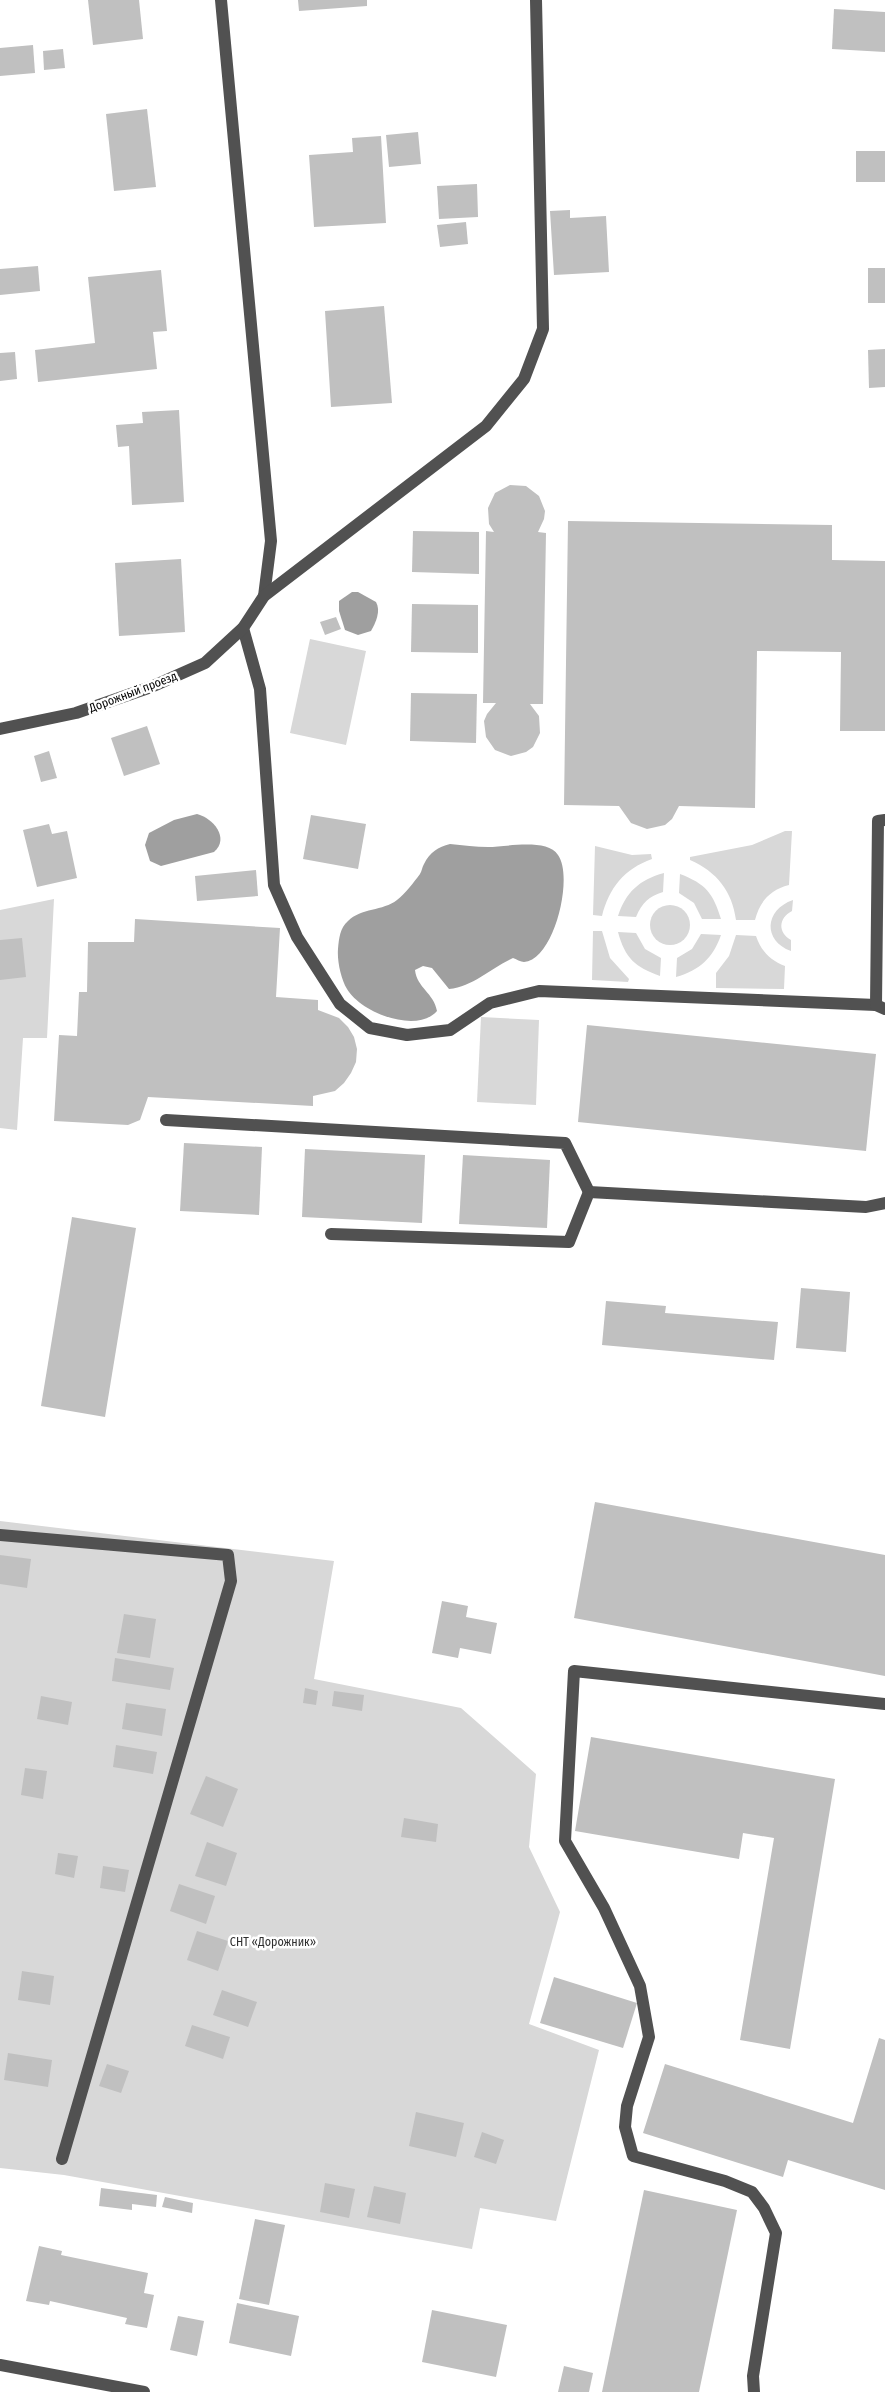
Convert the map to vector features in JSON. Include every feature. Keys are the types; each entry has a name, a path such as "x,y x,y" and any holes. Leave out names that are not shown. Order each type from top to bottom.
{"street":[{"path":"221,0 271,541 264,596"},
{"path":"264,596 486,426 524,379 543,329 536,0"},
{"name":"Дорожный проезд","path":"0,729 76,713 151,688 205,662 243,628 264,596"},
{"path":"243,628 260,689 274,885 297,937 340,1004 370,1028 407,1035 450,1030 490,1003 539,991 880,1007 878,821 885,820"},
{"path":"166,1120 566,1143 589,1192 569,1242 332,1234"},
{"path":"589,1192 866,1207 885,1203"},
{"path":"0,1535 228,1555 231,1581 62,2160"},
{"path":"754,2392 753,2376 776,2233 764,2208 752,2192 726,2181 633,2156 625,2127 627,2106 649,2037 640,1986 604,1908 566,1841 574,1671 885,1704"},
{"path":"0,2365 144,2392"}],"green space":[{"path":"310,639 366,651 346,745 290,733"},
{"path":"785,831 792,831 789,885 776,890 767,897 760,907 755,920 736,920 731,900 722,884 708,870 690,860 690,857 752,845"},
{"path":"595,846 632,855 651,854 652,859 633,868 619,881 609,897 602,916 593,915"},
{"path":"664,873 663,892 646,901 636,917 618,916 625,900 635,888 647,879"},
{"path":"680,874 707,890 715,902 721,919 702,919 694,903 679,893"},
{"path":"54,899 47,1038 23,1038 17,1130 0,1128 0,910"},
{"path":"793,900 792,911 784,917 781,926 784,934 791,940 791,951 775,940 771,926 772,918 777,911 783,905"},
{"path":"674,905 681,908 687,914 690,925 689,933 681,942 674,945 666,945 659,942 651,933 650,921 653,914 662,906"},
{"path":"593,931 602,931 610,958 629,979 628,982 592,980"},
{"path":"618,932 636,933 645,949 661,958 660,976 644,969 632,960 624,949"},
{"path":"701,934 721,935 710,957 699,967 676,977 677,958 692,949"},
{"path":"736,935 756,936 767,954 785,966 784,989 716,988 716,973 729,956"},
{"path":"481,1017 539,1020 536,1105 477,1102"},
{"name":"СНТ «Дорожник»","path":"0,1521 334,1561 314,1679 461,1708 536,1774 529,1847 560,1912 529,2024 599,2050 556,2221 480,2208 472,2249 64,2175 0,2168"}],"shaded area":[{"path":"352,592 358,592 376,602 378,609 371,631 358,635 345,630 339,611 339,601"},
{"path":"197,814 209,820 218,829 220,835 219,847 214,852 161,866 150,861 145,845 149,833 174,820"},
{"path":"450,844 488,847 536,845 553,850 558,855 562,866 564,881 558,916 552,933 544,948 535,958 524,962 513,958 474,981 458,987 449,989 432,968 423,966 415,970 416,976 433,1000 437,1011 428,1018 416,1021 403,1020 376,1013 354,998 345,985 338,959 342,930 345,924 353,917 391,904 397,900 420,874 423,865 432,853 438,848"}],"building":[{"path":"88,0 139,0 143,39 93,45"},
{"path":"298,0 367,0 367,6 299,11"},
{"path":"834,9 885,12 885,52 832,49"},
{"path":"33,45 35,73 0,76 0,48"},
{"path":"63,49 65,68 44,70 43,51"},
{"path":"147,109 156,187 114,191 106,114"},
{"path":"418,132 421,164 389,167 386,135"},
{"path":"381,136 386,223 314,227 309,155 353,152 352,138"},
{"path":"856,151 885,151 885,182 856,182"},
{"path":"477,184 478,217 439,219 437,186"},
{"path":"570,210 570,218 606,216 609,272 554,275 550,211"},
{"path":"466,222 468,244 440,247 437,225"},
{"path":"38,266 40,291 0,295 0,269"},
{"path":"868,268 885,268 885,303 868,303"},
{"path":"161,270 167,331 153,332 157,369 38,382 35,350 95,343 88,277"},
{"path":"384,306 392,403 331,407 325,311"},
{"path":"885,349 885,387 869,388 868,350"},
{"path":"15,352 17,379 0,381 0,353"},
{"path":"179,410 184,502 132,505 129,446 118,447 116,425 143,423 142,412"},
{"path":"510,485 526,486 539,496 545,511 544,519 538,532 546,533 543,704 530,704 539,716 540,733 533,747 526,752 511,756 495,750 486,737 484,721 496,703 483,703 486,531 494,532 489,524 488,508 495,493"},
{"path":"568,521 832,525 832,560 885,561 885,731 840,731 841,652 757,651 755,808 679,806 672,819 665,825 647,829 631,823 619,806 564,805"},
{"path":"413,531 479,532 479,574 412,572"},
{"path":"181,559 185,632 119,636 115,563"},
{"path":"412,604 478,605 478,653 411,652"},
{"path":"336,617 341,629 325,635 320,622"},
{"path":"411,693 477,694 476,743 410,741"},
{"path":"147,726 160,764 124,776 111,738"},
{"path":"49,751 57,778 41,782 34,756"},
{"path":"311,815 366,824 358,869 303,859"},
{"path":"49,824 52,834 67,831 77,878 37,887 23,830"},
{"path":"256,870 258,896 197,901 195,876"},
{"path":"135,919 280,928 276,997 318,1000 318,1010 339,1018 348,1027 354,1037 357,1049 356,1062 344,1083 335,1091 313,1096 313,1106 148,1097 140,1120 128,1125 54,1121 59,1035 77,1036 79,992 87,992 88,942 134,942"},
{"path":"22,938 26,977 0,980 0,940"},
{"path":"587,1025 876,1054 866,1151 578,1122"},
{"path":"184,1143 262,1147 259,1215 180,1211"},
{"path":"305,1149 425,1155 422,1223 302,1217"},
{"path":"463,1155 550,1160 547,1228 459,1224"},
{"path":"72,1217 136,1228 105,1417 41,1406"},
{"path":"801,1288 850,1292 846,1352 796,1348"},
{"path":"606,1301 666,1306 665,1313 778,1322 774,1360 602,1345"},
{"path":"595,1502 885,1555 885,1676 574,1618"},
{"path":"0,1555 31,1559 27,1588 0,1584"},
{"path":"442,1601 468,1606 466,1617 497,1623 491,1654 460,1648 458,1658 432,1653"},
{"path":"124,1614 156,1619 150,1658 117,1653"},
{"path":"115,1658 174,1668 170,1690 112,1681"},
{"path":"305,1688 318,1691 316,1705 303,1703"},
{"path":"334,1691 364,1695 362,1711 332,1706"},
{"path":"41,1696 72,1702 68,1725 37,1719"},
{"path":"126,1703 166,1709 162,1736 122,1729"},
{"path":"591,1737 835,1779 790,2049 740,2040 774,1838 743,1833 739,1859 575,1831"},
{"path":"116,1745 157,1752 153,1774 113,1767"},
{"path":"25,1768 47,1771 43,1799 21,1795"},
{"path":"206,1776 238,1789 223,1827 190,1814"},
{"path":"404,1818 438,1824 436,1842 401,1837"},
{"path":"207,1842 237,1853 226,1886 195,1876"},
{"path":"58,1853 78,1856 74,1878 55,1874"},
{"path":"103,1866 129,1870 125,1892 100,1888"},
{"path":"179,1884 215,1896 206,1924 170,1911"},
{"path":"197,1931 228,1941 218,1971 187,1960"},
{"path":"22,1971 54,1976 50,2005 18,2000"},
{"path":"554,1977 637,2003 623,2048 540,2023"},
{"path":"222,1990 257,2002 248,2027 213,2015"},
{"path":"192,2025 230,2037 223,2059 185,2046"},
{"path":"879,2038 885,2040 885,2190 788,2160 783,2177 643,2133 665,2064 853,2123"},
{"path":"8,2053 52,2060 48,2087 4,2080"},
{"path":"107,2064 129,2071 121,2093 99,2086"},
{"path":"416,2112 464,2123 456,2157 409,2146"},
{"path":"482,2132 504,2140 496,2164 474,2157"},
{"path":"325,2183 355,2189 349,2218 320,2212"},
{"path":"374,2186 406,2193 400,2224 367,2217"},
{"path":"101,2188 157,2195 156,2207 132,2204 132,2210 99,2206"},
{"path":"644,2190 737,2210 699,2392 602,2392"},
{"path":"165,2197 193,2203 192,2213 162,2207"},
{"path":"255,2219 285,2225 269,2305 239,2299"},
{"path":"39,2246 62,2251 61,2255 148,2273 144,2293 154,2295 147,2328 125,2324 127,2318 50,2301 49,2305 26,2301"},
{"path":"237,2303 299,2316 291,2356 229,2343"},
{"path":"432,2310 507,2325 496,2377 422,2362"},
{"path":"178,2316 204,2321 197,2356 170,2350"},
{"path":"564,2366 593,2373 589,2392 558,2392"}]}
